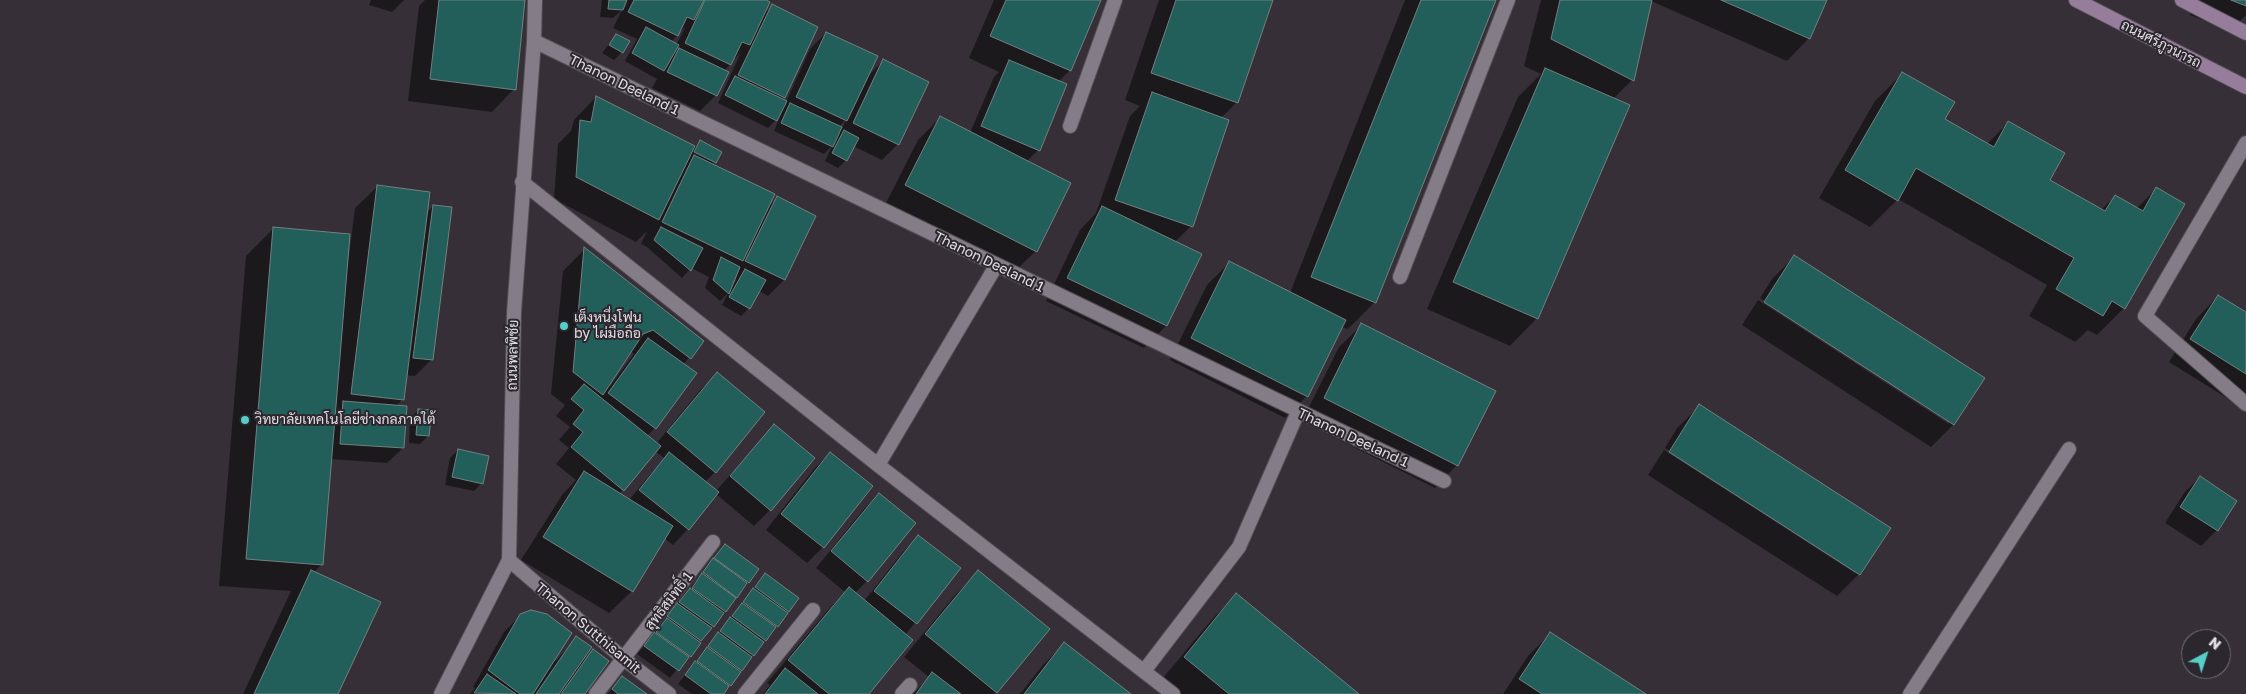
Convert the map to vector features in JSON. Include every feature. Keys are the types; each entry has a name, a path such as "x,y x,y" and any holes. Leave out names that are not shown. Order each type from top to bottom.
{"main road":[{"name":"ถนนศรีภูวนารถ","path":"2076,0 2246,87"},
{"path":"2182,0 2246,33"}],"street":[{"name":"ถนนพลพิชัย","path":"441,694 509,560 514,312 522,182 534,40 535,0"},
{"path":"1070,126 1115,0"},
{"path":"1400,278 1508,0"},
{"name":"Thanon Deeland 1","path":"534,40 996,266 1444,481"},
{"path":"2246,143 2145,316 2246,404"},
{"path":"522,182 878,465 1173,694"},
{"path":"878,465 996,266"},
{"path":"1144,672 1239,547 1298,412"},
{"path":"1910,694 2069,449"},
{"name":"สุทธิสมิทธิ์ 1","path":"596,694 713,542"},
{"name":"Thanon Sutthisamit","path":"509,560 624,659 669,694"},
{"path":"745,694 813,610"}],"building":[{"path":"439,0 525,0 516,90 430,79"},
{"path":"609,0 627,0 623,10 608,9"},
{"path":"634,0 704,0 694,20 687,17 678,36 628,12"},
{"path":"705,0 766,0 770,2 750,45 742,42 731,65 685,43"},
{"path":"1006,0 1101,0 1071,71 990,36"},
{"path":"1176,0 1273,0 1238,103 1151,73"},
{"path":"1421,0 1496,0 1376,303 1311,277"},
{"path":"1560,0 1652,0 1634,81 1551,39"},
{"path":"1721,0 1827,0 1810,39"},
{"path":"2231,0 2246,0 2246,6"},
{"path":"772,4 818,27 785,98 738,75"},
{"path":"646,27 679,45 664,71 632,53"},
{"path":"826,32 878,56 847,121 796,97"},
{"path":"616,34 630,41 623,53 609,45"},
{"path":"679,48 729,72 717,96 667,72"},
{"path":"883,59 929,82 899,145 853,123"},
{"path":"1009,60 1067,84 1040,151 981,126"},
{"path":"1545,68 1630,105 1538,319 1453,282"},
{"path":"1902,72 1955,102 1945,119 1994,147 2008,121 2065,153 2050,180 2105,211 2115,195 2143,211 2156,187 2185,204 2125,309 2112,301 2103,316 2056,289 2074,258 1916,168 1898,201 1845,170"},
{"path":"735,76 787,101 777,121 725,95"},
{"path":"1152,92 1229,120 1193,227 1115,200"},
{"path":"596,96 695,146 659,220 576,177 580,120 591,122"},
{"path":"790,103 842,127 833,147 781,123"},
{"path":"940,116 1071,183 1037,252 905,185"},
{"path":"844,130 859,138 847,161 832,153"},
{"path":"700,140 722,152 716,163 694,152"},
{"path":"694,155 775,194 743,261 662,222"},
{"path":"377,185 430,192 404,400 351,394"},
{"path":"777,196 816,216 785,280 745,261"},
{"path":"433,205 452,207 433,360 413,358"},
{"path":"1102,206 1202,254 1167,326 1067,278"},
{"path":"273,227 350,234 323,565 246,559"},
{"path":"661,227 703,248 691,271 654,240"},
{"path":"584,247 704,341 691,359 653,330 643,334 603,395 573,372"},
{"path":"1794,255 1985,378 1954,425 1764,302"},
{"path":"721,257 740,267 729,294 713,280"},
{"path":"1229,261 1346,320 1308,397 1191,338"},
{"path":"745,269 766,280 750,309 729,297"},
{"path":"2218,295 2246,312 2246,374 2190,339"},
{"path":"1361,323 1496,391 1458,466 1324,398"},
{"path":"648,338 697,373 656,429 608,393"},
{"path":"717,372 765,412 716,473 667,432"},
{"path":"584,384 661,446 624,491 571,447 583,432 573,424 584,410 571,399"},
{"path":"343,401 407,406 404,448 340,444"},
{"path":"1699,404 1891,528 1860,575 1669,452"},
{"path":"418,409 432,410 429,436 416,435"},
{"path":"774,424 815,458 771,511 730,476"},
{"path":"458,449 489,456 483,484 452,477"},
{"path":"669,452 719,492 689,530 639,490"},
{"path":"830,452 873,486 824,548 781,514"},
{"path":"584,471 673,526 633,592 543,537"},
{"path":"2200,476 2237,501 2218,531 2180,507"},
{"path":"879,493 916,523 868,582 831,551"},
{"path":"918,535 961,568 917,624 874,591"},
{"path":"725,544 759,569 749,583 714,558"},
{"path":"713,558 747,583 737,598 703,572"},
{"path":"311,570 381,602 338,694 254,694"},
{"path":"978,570 1050,629 997,693 925,634"},
{"path":"702,573 736,598 726,612 692,588"},
{"path":"765,573 799,598 789,612 755,587"},
{"path":"849,587 913,640 869,694 829,694 788,660"},
{"path":"690,588 724,613 714,627 679,602"},
{"path":"753,588 788,613 778,627 743,602"},
{"path":"1236,593 1359,694 1229,694 1184,657"},
{"path":"677,603 712,628 701,641 667,616"},
{"path":"742,603 776,627 766,641 732,616"},
{"path":"531,610 547,614 572,633 533,694 520,694 488,670 520,614"},
{"path":"730,617 764,642 754,656 720,631"},
{"path":"667,618 701,643 691,657 656,632"},
{"path":"654,632 689,657 679,671 644,646"},
{"path":"718,632 752,657 742,671 708,646"},
{"path":"1550,632 1646,694 1542,694 1519,679"},
{"path":"576,636 592,647 559,694 536,694"},
{"path":"1064,642 1131,694 1024,694"},
{"path":"707,647 741,672 731,686 697,661"},
{"path":"593,649 609,661 585,694 561,694"},
{"path":"695,661 729,686 724,694 711,694 685,675"},
{"path":"785,668 818,694 765,694"},
{"path":"932,672 961,694 916,694"},
{"path":"487,674 516,694 474,693"},
{"path":"622,676 647,694 618,694 612,689"}],"place":[{"name":"เต็งหนึ่งโฟน by ไผ่มือถือ","path":"564,326"},
{"name":"วิทยาลัยเทคโนโลยีช่างกลภาคใต้","path":"245,420"}]}
